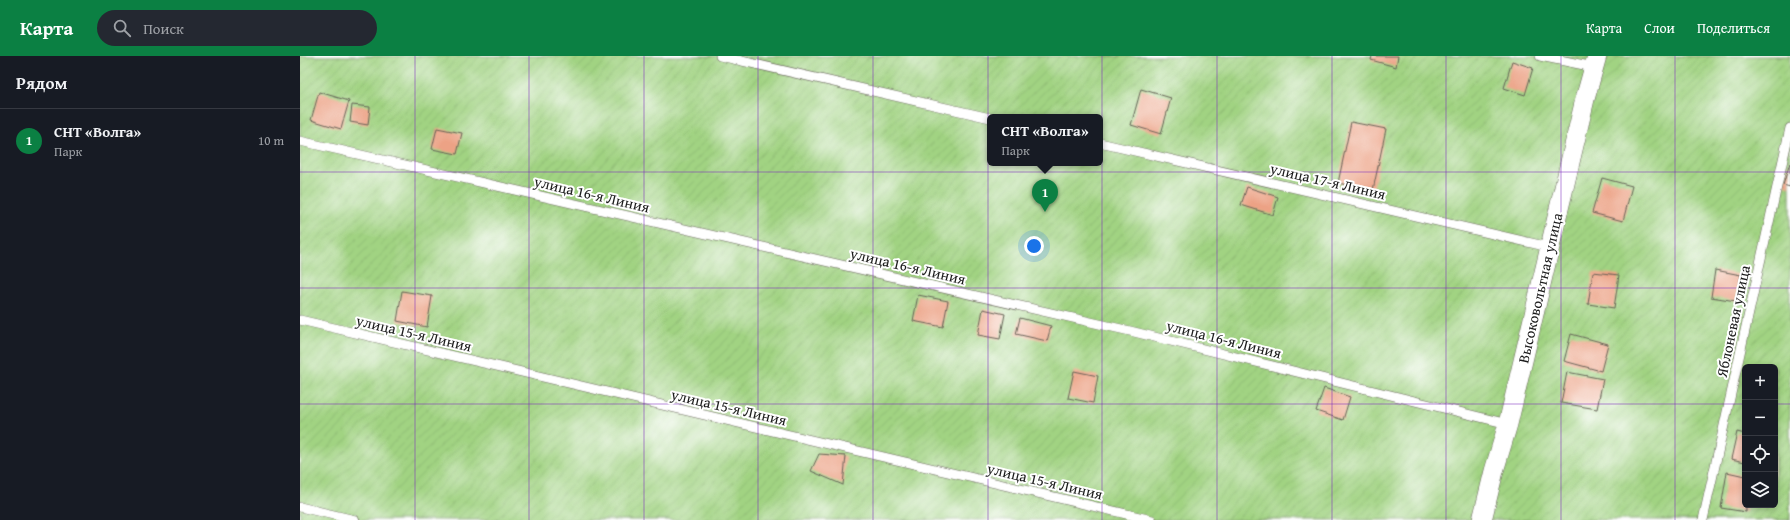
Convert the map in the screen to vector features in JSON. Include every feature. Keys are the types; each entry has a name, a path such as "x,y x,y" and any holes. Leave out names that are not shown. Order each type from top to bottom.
{"street":[{"name":"Высоковольтная улица","path":"1482,520 1494,471 1508,424 1549,247 1595,61"}],"lane":[{"path":"720,56 987,117"},
{"path":"1540,56 1595,61"},
{"name":"Яблоневая улица","path":"1703,520 1790,128"},
{"name":"улица 16-я Линия","path":"300,141 1130,331 1508,424"},
{"name":"улица 17-я Линия","path":"1103,144 1549,247"},
{"name":"улица 15-я Линия","path":"300,320 1152,520"},
{"path":"300,507 355,520"}],"green space":[{"path":"300,56 1790,56 1790,520 300,520"}],"building":[{"path":"1372,56 1398,56 1396,67 1371,60"},
{"path":"1512,61 1533,68 1525,95 1504,88"},
{"path":"1141,89 1171,98 1161,134 1131,125"},
{"path":"319,92 349,101 341,129 311,120"},
{"path":"352,105 370,107 368,125 350,122"},
{"path":"1351,122 1386,129 1373,190 1338,183"},
{"path":"437,128 462,133 457,154 432,149"},
{"path":"1790,163 1790,187 1783,185"},
{"path":"1602,178 1632,186 1623,221 1592,213"},
{"path":"1247,187 1278,197 1273,215 1241,205"},
{"path":"1715,270 1741,275 1736,301 1711,297"},
{"path":"1593,272 1619,275 1614,308 1588,304"},
{"path":"402,291 432,296 427,327 397,321"},
{"path":"918,295 948,301 943,327 913,321"},
{"path":"983,309 1005,314 1000,339 978,335"},
{"path":"1020,318 1051,326 1047,341 1016,334"},
{"path":"1571,334 1608,344 1601,371 1564,361"},
{"path":"1074,371 1098,376 1093,403 1068,398"},
{"path":"1567,372 1603,379 1597,409 1561,403"},
{"path":"1324,388 1350,397 1343,420 1316,411"},
{"path":"1737,432 1742,433 1742,461 1731,459"},
{"path":"819,454 846,456 843,485 811,471"},
{"path":"1727,472 1742,475 1742,508 1746,508 1746,512 1721,508"}],"place":[{"name":"СНТ «Волга»","path":"1045,212"}]}
